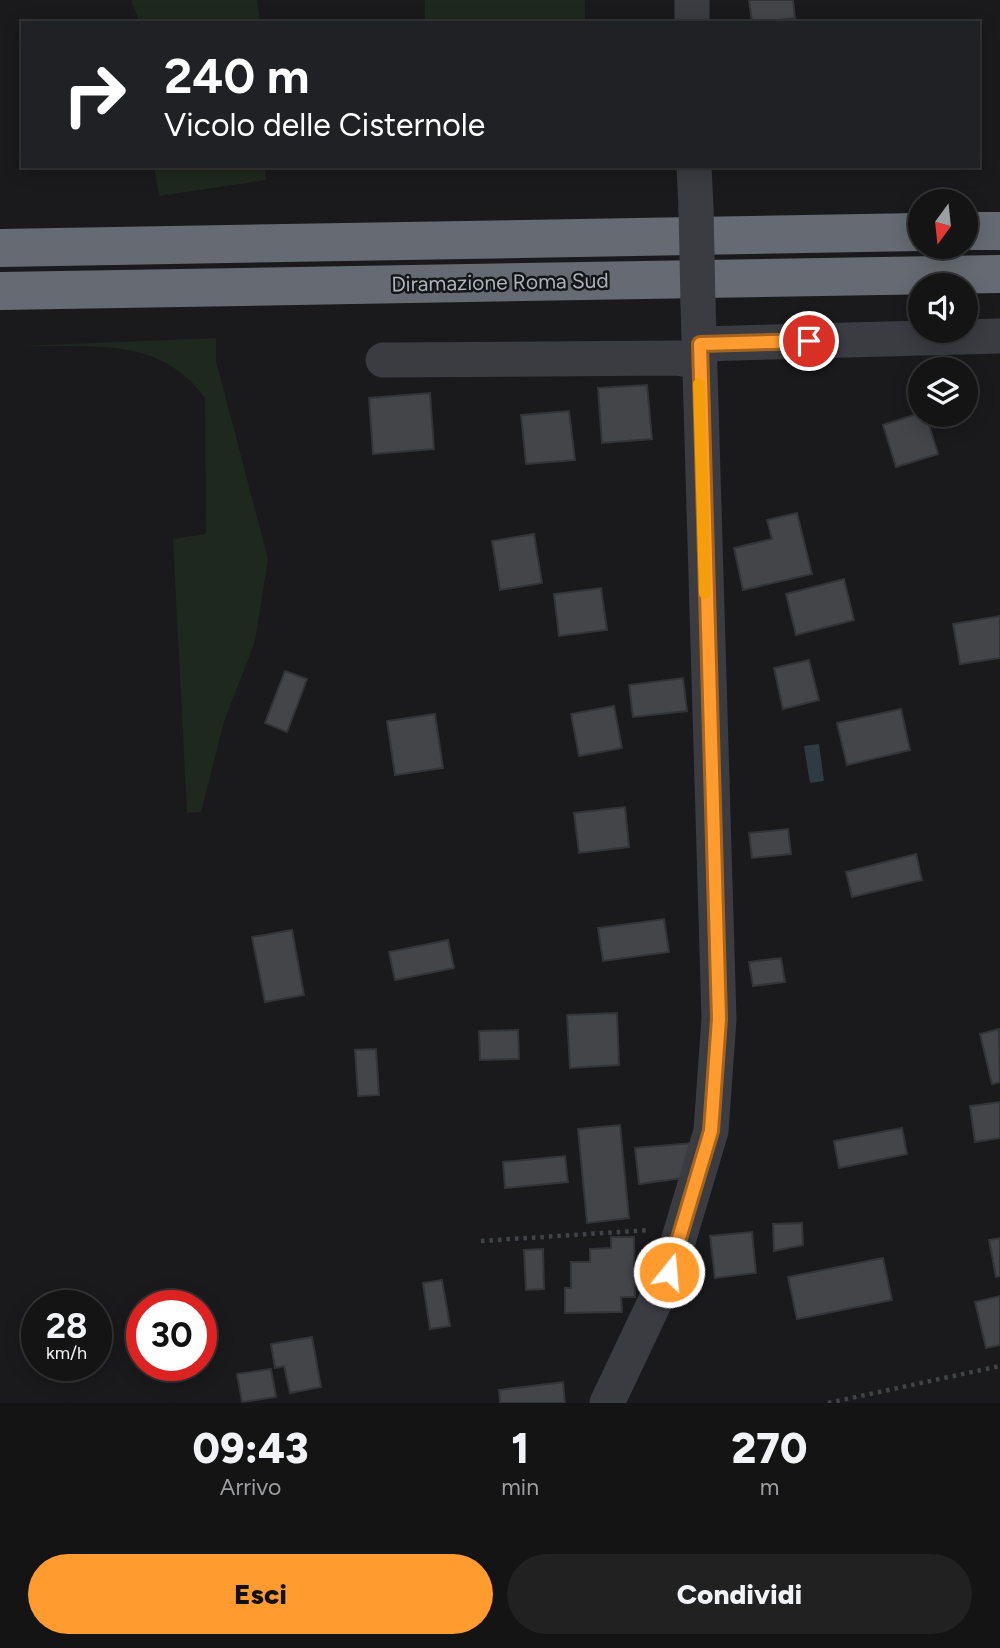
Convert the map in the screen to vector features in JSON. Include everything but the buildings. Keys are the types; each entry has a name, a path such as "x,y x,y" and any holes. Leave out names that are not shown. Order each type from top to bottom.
{"highway":[{"path":"978,232 1000,231"},
{"name":"Diramazione Roma Sud","path":"0,248 908,232"},
{"name":"Diramazione Roma Sud","path":"0,291 1000,274"}],"street":[{"path":"692,0 692,21"},
{"path":"607,1403 669,1272 711,1131 719,1019 694,168"},
{"path":"383,360 678,358 699,353 1000,336"}],"path":[{"path":"481,1241 682,1229"},
{"path":"828,1403 1000,1366"}],"shaded area":[{"path":"131,0 257,0 260,21 139,21"},
{"path":"425,0 585,0 585,21 425,21"},
{"path":"154,168 265,168 266,180 159,196"},
{"path":"216,338 216,361 268,559 255,641 224,722 201,812 187,813 173,539 206,534 205,398 187,378 167,364 145,354 98,347 22,346"},
{"path":"819,744 824,781 810,783 804,746"}],"slow traffic":[{"path":"699,384 705,593"}],"route":[{"path":"669,1272 711,1131 719,1019 698,362 700,344 809,341"}]}
